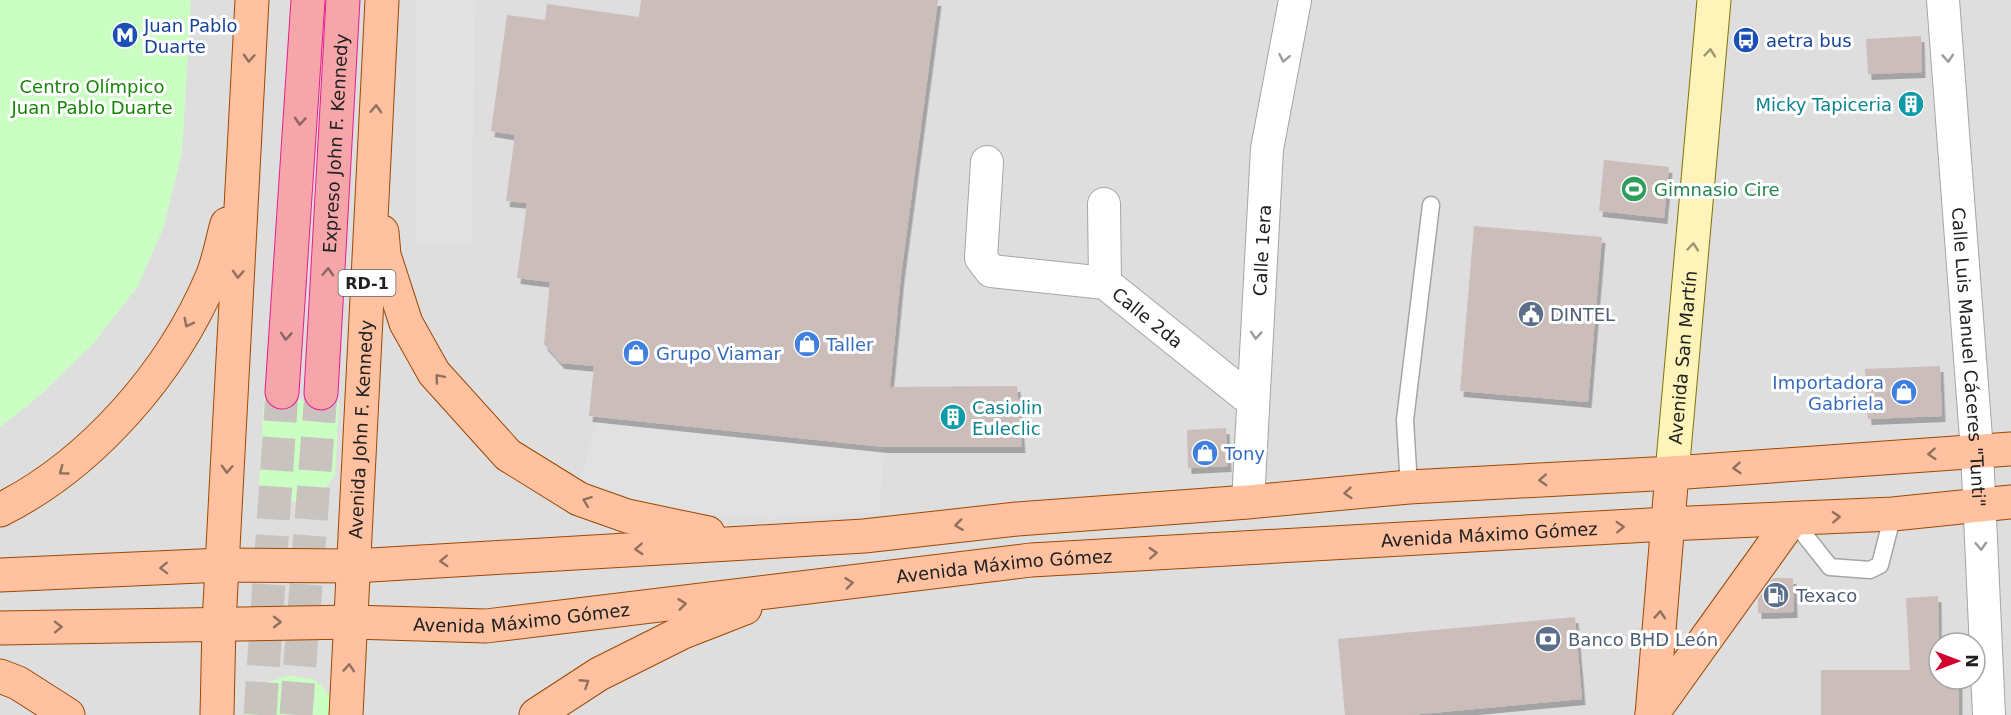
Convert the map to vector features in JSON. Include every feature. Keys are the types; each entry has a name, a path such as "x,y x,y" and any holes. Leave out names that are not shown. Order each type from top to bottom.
{"highway":[{"name":"Expreso John F. Kennedy","path":"282,392 308,0"},
{"name":"Expreso John F. Kennedy","path":"321,393 343,0"}],"main road":[{"path":"217,715 219,623 252,0"},
{"name":"Avenida John F. Kennedy","path":"346,715 382,0"},
{"name":"Avenida San Martín","path":"1652,714 1714,0"},
{"path":"374,148 384,255 406,323 434,373 508,455 579,499 627,516 694,531 766,541"},
{"path":"0,510 27,496 68,468 116,422 174,349 212,276 243,170"},
{"path":"0,575 222,565 354,566 864,536 1017,519 1248,502 1409,487 1672,473 2011,449"},
{"name":"Avenida Máximo Gómez","path":"0,628 352,622 486,626 1031,560 1667,524 1893,514 2011,502"},
{"path":"1652,714 1792,519"},
{"path":"536,715 599,674 640,653 681,633 791,590"},
{"path":"0,676 18,682 68,715"}],"street":[{"name":"Calle 1era","path":"1248,502 1267,149 1295,0"},
{"name":"Calle Luis Manuel Cáceres \"Tunti\"","path":"1943,0 1977,451 1989,715"},
{"name":"Calle 2da","path":"987,162 981,258 991,271 1105,283 1252,401"},
{"path":"1104,204 1105,283"}],"lane":[{"path":"1409,487 1404,420 1431,205"},
{"path":"1792,519 1830,567 1870,570 1880,565 1893,514"}],"shaded area":[{"path":"0,0 2011,0 2011,715 0,715"},
{"path":"417,0 475,0 472,242 415,242"},
{"path":"599,417 884,447 880,511 773,519 692,512 631,498 580,478"}],"green space":[{"name":"Centro Olímpico Juan Pablo Duarte","path":"0,0 191,0 182,153 163,229 138,286 93,344 37,398 0,427"},
{"path":"264,398 339,403 335,476 315,501 283,501 259,486"},
{"path":"288,676 314,679 330,695 330,715 246,715 247,705 268,682"}],"building":[{"path":"641,0 938,0 901,275 890,387 1017,386 1022,447 884,447 589,416 594,366 561,363 544,344 550,282 517,278 527,203 506,201 515,135 491,131 507,15 545,20 547,4 639,17"},
{"path":"1921,36 1922,72 1868,74 1866,39"},
{"name":"Gimnasio Cire","path":"1604,160 1669,167 1664,218 1599,211"},
{"name":"DINTEL","path":"1474,226 1602,237 1588,402 1460,391"},
{"name":"Importadora Gabriela","path":"1940,366 1942,416 1868,419 1865,369"},
{"path":"1226,428 1228,466 1188,468 1187,430"},
{"name":"Texaco","path":"1773,578 1793,578 1794,612 1758,613 1758,599"},
{"path":"1938,596 1938,631 1927,631 1927,691 1959,691 1959,715 1821,715 1821,670 1910,670 1906,598"},
{"path":"1575,617 1582,699 1410,715 1345,715 1338,639"}],"tunnel":[{"path":"260,715 282,392"},
{"path":"296,715 321,393"}],"place":[{"name":"Juan Pablo Duarte","path":"125,35"},
{"name":"aetra bus","path":"1746,40"},
{"name":"Micky Tapiceria","path":"1911,104"},
{"name":"Gimnasio Cire","path":"1634,189"},
{"name":"DINTEL","path":"1531,314"},
{"name":"Taller","path":"807,344"},
{"name":"Grupo Viamar","path":"636,353"},
{"name":"Importadora Gabriela","path":"1904,392"},
{"name":"Casiolin Euleclic","path":"953,417"},
{"name":"Tony","path":"1205,453"},
{"name":"Texaco","path":"1776,595"},
{"name":"Banco BHD León","path":"1548,639"}]}
